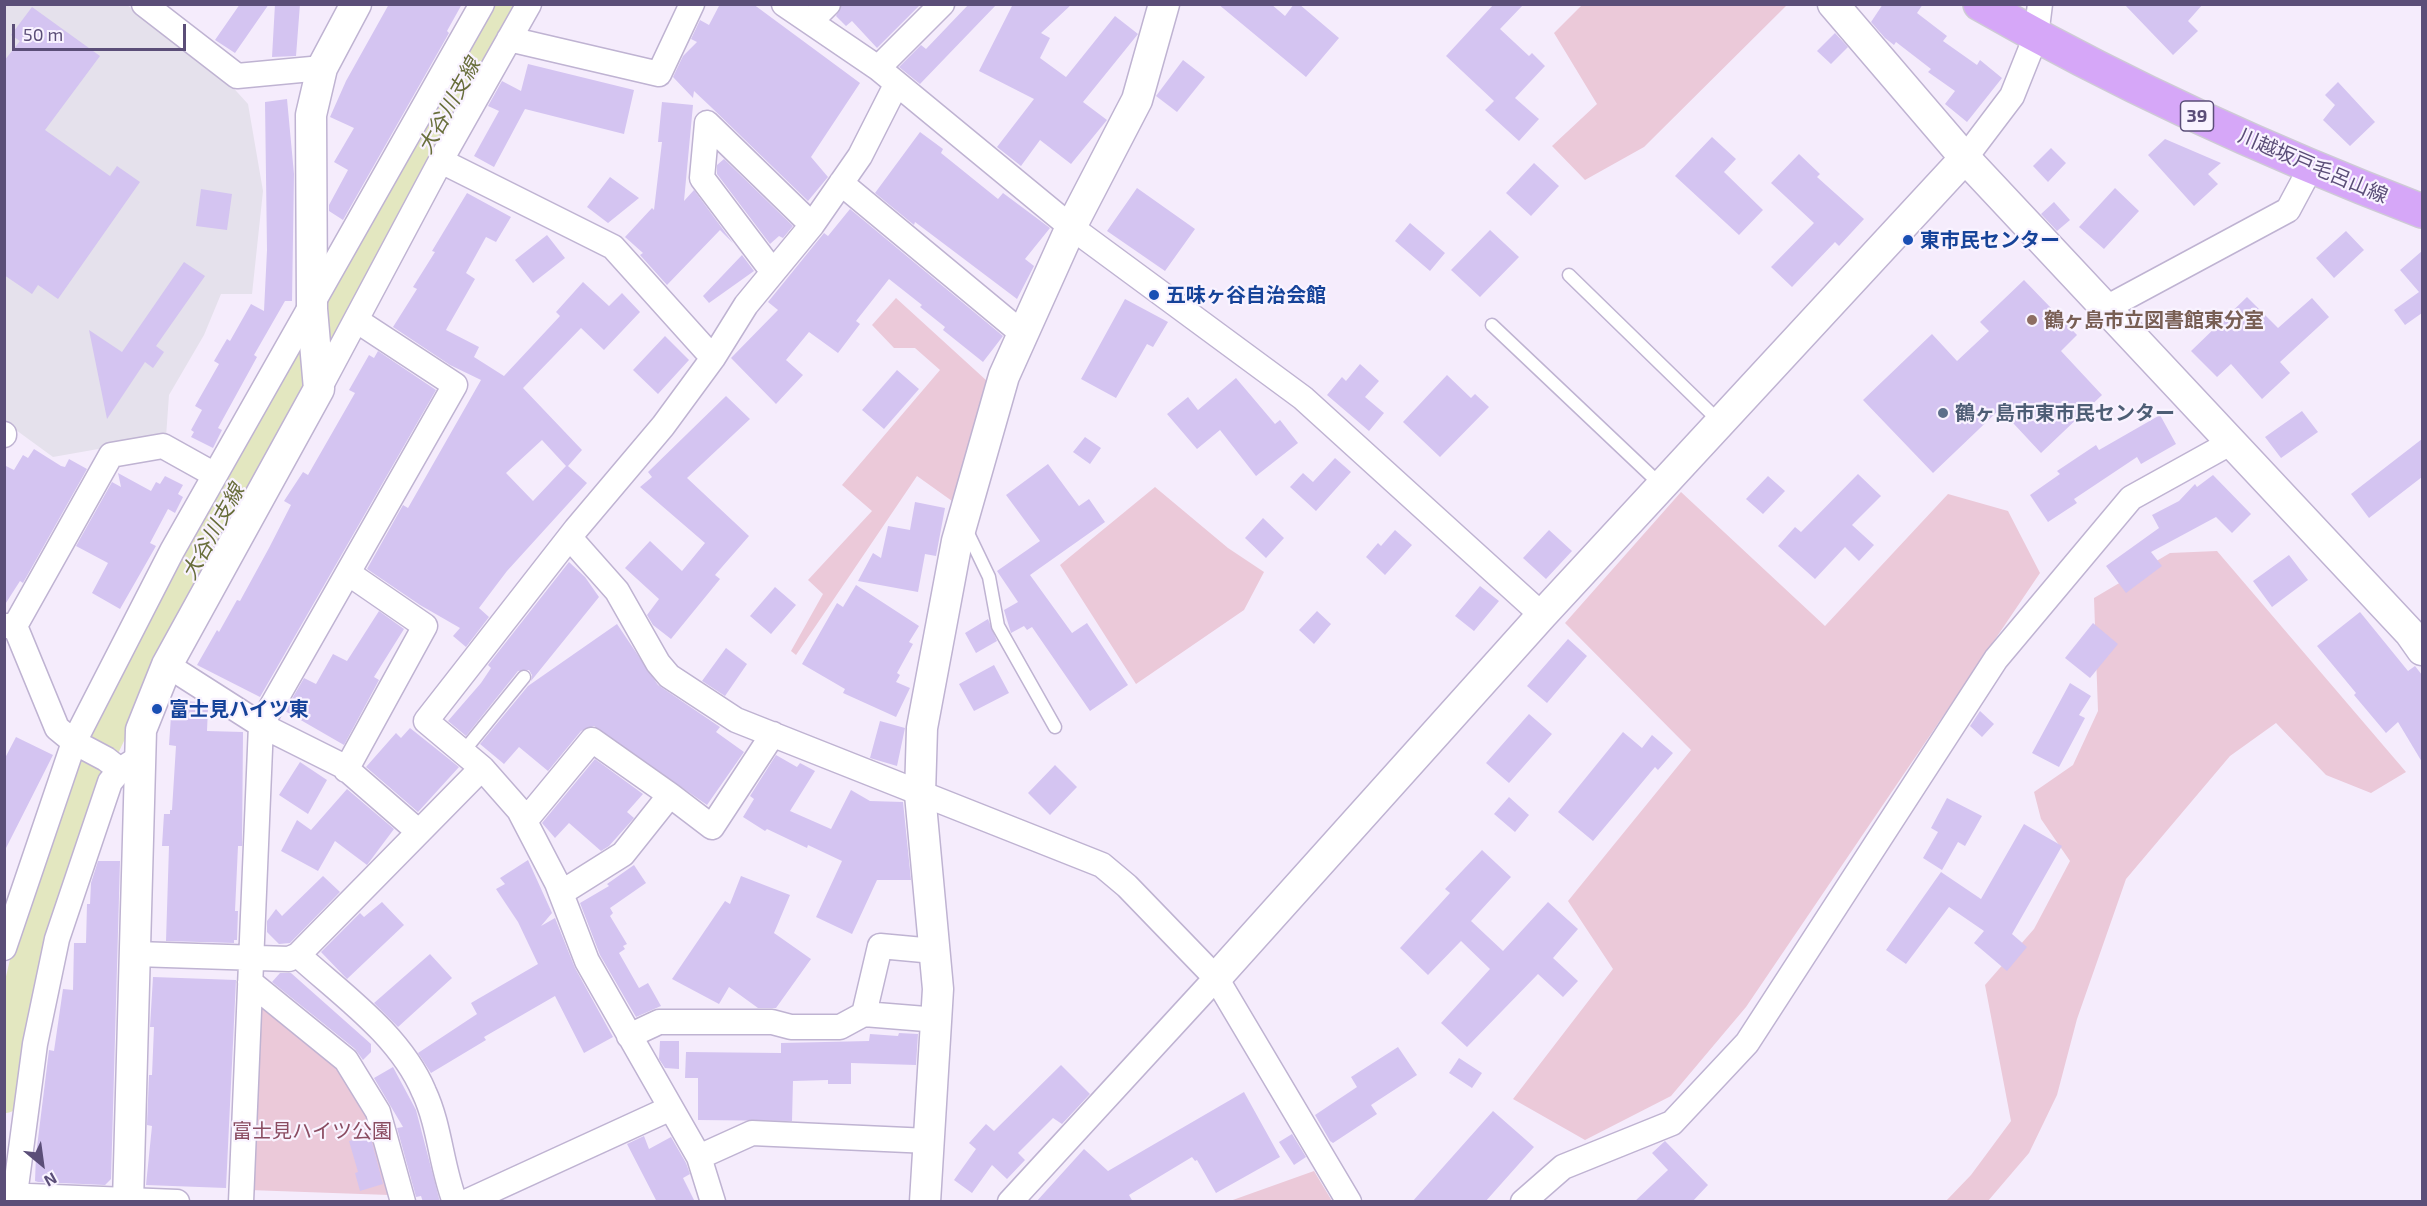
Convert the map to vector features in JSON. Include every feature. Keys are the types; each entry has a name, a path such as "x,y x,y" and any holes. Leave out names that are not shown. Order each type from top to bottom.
{"main road":[{"name":"川越坂戸毛呂山線","path":"1980,4 2036,36 2186,111 2311,167 2422,212"}],"street":[{"path":"144,4 237,76 322,68"},
{"path":"319,388 312,309 311,115 322,68 356,4"},
{"path":"4,948 79,744 172,551 312,309 482,4"},
{"path":"177,1202 10,1197 35,1044 57,939 110,782 141,730 167,665 529,4"},
{"path":"509,39 659,74 692,4"},
{"path":"784,4 819,13 896,85 1071,227 1303,398 1542,615"},
{"path":"878,68 942,4"},
{"path":"925,1202 938,1020 920,794 922,728 962,521 1004,376 1071,227 1137,100 1164,4"},
{"path":"1833,4 1965,158 2410,633 2422,650"},
{"path":"1010,1202 1216,978 1542,615 1965,158 2012,96 2036,36 2040,4"},
{"path":"713,1202 699,1157 587,961 561,893 519,810 482,768 426,722 570,538 663,426 713,358 746,305 812,225 860,156 896,85"},
{"path":"773,272 702,178 707,123 812,225"},
{"path":"441,161 613,248 713,358"},
{"path":"2106,308 2288,210 2311,167"},
{"path":"841,183 1023,334"},
{"path":"241,1202 261,725 456,385 356,320"},
{"path":"1523,1202 1563,1167 1672,1123 1747,1043 1996,659 2131,498 2232,442"},
{"path":"122,762 79,744 57,728 10,626 111,455 163,446 215,475"},
{"path":"570,538 617,591 658,663 669,676 736,720 820,751 920,794 1036,837 1102,865 1127,886 1216,978 1349,1202"},
{"path":"346,770 425,627 348,573"},
{"path":"167,665 261,725 346,770 419,832"},
{"path":"525,821 592,740 712,827 773,734"},
{"path":"122,762 136,954 128,1200"},
{"path":"136,954 289,959 298,955 482,768"},
{"path":"561,893 622,854 670,795"},
{"path":"864,1014 880,946 934,951"},
{"path":"298,955 380,1030 414,1071 425,1094 448,1184 455,1202"},
{"path":"250,982 346,1060 378,1112 403,1202"},
{"path":"629,1036 659,1022 772,1022 791,1027 840,1027 864,1014 938,1020"},
{"path":"466,1202 671,1108"},
{"path":"699,1157 752,1133 928,1141"}],"lane":[{"path":"1569,275 1720,422"},
{"path":"1492,325 1662,486"},
{"path":"962,521 989,577 998,626 1055,727"},
{"path":"463,752 524,677"}],"shaded area":[{"path":"5,5 127,5 218,71 248,104 263,191 252,294 221,294 204,335 169,395 166,437 53,457 5,422"}],"green space":[{"path":"1582,5 1787,5 1644,147 1585,180 1552,146 1597,104 1554,33"},
{"path":"896,298 987,381 952,501 917,476 796,655 791,651 823,594 808,580 872,511 842,485 940,370 915,348 894,348 872,325"},
{"path":"1155,487 1228,548 1264,572 1244,610 1136,684 1060,565"},
{"path":"1681,492 1825,626 1948,494 2008,511 2040,573 1746,1007 1671,1096 1585,1140 1513,1099 1613,969 1568,901 1691,750 1565,623"},
{"path":"2217,551 2406,772 2371,793 2326,775 2276,723 2230,756 2126,879 2077,1019 2057,1095 2029,1153 1988,1201 1945,1202 1971,1175 2011,1121 1985,985 2034,929 2070,861 2041,819 2034,792 2073,765 2098,711 2094,598 2170,553"},
{"name":"富士見ハイツ公園","path":"267,1006 341,1063 374,1115 389,1195 249,1190 258,1009"},
{"path":"1314,1171 1332,1201 1230,1201"}],"building":[{"path":"240,4 269,4 235,53 215,40"},
{"path":"275,4 300,4 296,56 272,57"},
{"path":"389,4 462,4 447,31 449,33 343,220 329,211 329,205 348,170 334,162 354,128 330,117 346,81"},
{"path":"720,4 753,4 860,83 811,157 828,177 808,201 694,91 693,98 673,77 683,56 697,42 691,39 700,20 709,25"},
{"path":"842,4 921,4 877,48 852,21 846,26 836,16"},
{"path":"969,4 997,4 920,84 899,67 921,45 926,49"},
{"path":"1013,4 1072,4 1041,33 1050,38 1040,58 1066,77 1115,16 1138,34 1083,102 1107,120 1071,164 1040,140 1021,166 997,147 1034,99 979,71"},
{"path":"1218,4 1271,4 1285,16 1294,4 1299,4 1339,38 1306,77"},
{"path":"1494,4 1524,4 1500,29 1529,56 1532,53 1545,66 1515,98 1539,119 1519,141 1485,110 1494,101 1446,56"},
{"path":"1883,4 1923,4 1917,13 1947,36 1943,41 1977,65 1980,60 2002,78 1967,122 1945,104 1955,91 1928,72 1931,69 1896,42 1894,45 1885,38 1871,22"},
{"path":"2124,4 2203,4 2188,21 2198,31 2173,55"},
{"path":"32,7 100,56 45,130 110,176 117,166 140,182 58,299 38,285 32,294 4,275 4,61 20,41 11,35"},
{"path":"1835,33 1848,47 1831,64 1817,51"},
{"path":"1183,60 1205,77 1177,112 1156,96"},
{"path":"528,64 634,90 624,134 525,109 494,167 474,156 499,111 488,106 502,81 521,91"},
{"path":"2338,82 2375,122 2350,146 2323,120 2335,105 2325,95"},
{"path":"287,99 294,174 292,301 285,301 254,355 257,357 218,428 222,430 213,448 191,437 194,432 191,430 202,410 195,406 219,364 214,361 227,339 230,341 251,304 264,311 267,250 265,102"},
{"path":"662,102 693,105 684,201 694,190 733,243 720,230 667,285 640,255 643,253 625,237 652,208 654,210 662,142 658,142"},
{"path":"920,132 943,149 941,153 998,199 1003,193 1050,228 1025,259 1034,266 1017,299 915,222 914,225 875,193"},
{"path":"1712,137 1736,159 1724,172 1763,210 1739,235 1675,176"},
{"path":"2165,139 2221,163 2208,174 2218,184 2194,206 2148,155"},
{"path":"2051,148 2066,163 2048,182 2033,166"},
{"path":"1799,154 1820,174 1817,177 1864,219 1839,246 1835,242 1792,287 1771,267 1814,223 1771,183"},
{"path":"724,159 793,226 783,238 779,236 770,244 717,174 717,165"},
{"path":"1534,163 1559,186 1531,216 1506,193"},
{"path":"610,177 639,198 608,223 587,207"},
{"path":"1137,188 1195,229 1165,271 1107,231"},
{"path":"2115,188 2139,211 2104,249 2079,227"},
{"path":"201,189 232,194 227,230 196,226"},
{"path":"467,193 511,217 496,242 486,237 466,273 475,279 446,330 479,347 474,357 504,376 560,316 556,312 583,282 609,306 622,293 640,312 604,350 581,328 523,388 582,450 568,466 587,483 507,571 479,608 489,617 466,647 453,636 460,628 420,605 367,569 403,505 408,508 481,380 450,365 393,327 417,289 413,287 435,252 432,251","holes":["542,440 566,466 533,501 506,473"]},
{"path":"2054,202 2070,220 2057,231 2041,214"},
{"path":"850,209 1003,336 983,362 943,330 945,327 920,307 922,305 889,279 856,321 860,324 838,353 809,332 786,360 803,375 776,404 731,358 778,310 768,302 824,233 828,236"},
{"path":"1410,223 1445,253 1430,271 1395,241"},
{"path":"1490,230 1519,257 1480,297 1451,270"},
{"path":"2346,231 2364,250 2334,278 2316,258"},
{"path":"547,235 565,258 533,283 515,260"},
{"path":"2422,251 2422,313 2405,325 2394,310 2419,292 2400,270"},
{"path":"742,255 754,271 709,303 703,296"},
{"path":"184,262 205,276 156,346 164,352 153,368 145,362 107,419 89,330 122,352"},
{"path":"2024,280 2077,335 2061,351 2102,395 2041,453 2000,409 1933,473 1863,400 1932,334 1957,361 1989,331 1980,322"},
{"path":"2247,297 2278,328 2312,298 2329,317 2280,362 2290,373 2262,399 2231,364 2217,377 2191,351"},
{"path":"1125,299 1168,322 1153,347 1147,344 1116,398 1081,379"},
{"path":"665,336 689,360 658,394 633,370"},
{"path":"378,351 436,390 260,697 197,665 237,600 240,601 269,548 291,505 284,501 303,472 308,475 355,393 349,390 369,355 374,358"},
{"path":"1360,364 1379,381 1365,397 1384,413 1369,431 1327,395 1342,377 1346,381"},
{"path":"897,370 919,389 884,429 862,410"},
{"path":"1447,375 1471,398 1475,394 1489,407 1440,457 1403,422"},
{"path":"1236,378 1275,424 1280,420 1298,443 1256,476 1220,430 1197,449 1167,414 1188,397 1198,410"},
{"path":"726,396 750,419 687,478 749,536 715,575 720,579 671,639 653,625 647,615 659,599 625,568 650,541 682,571 705,543 640,487 652,477 648,472"},
{"path":"2302,411 2318,432 2281,458 2265,437"},
{"path":"2160,415 2176,444 2141,464 2137,457 2074,499 2077,503 2048,522 2030,495 2060,474 2057,471 2096,445 2099,450"},
{"path":"1085,437 1101,448 1090,464 1073,452"},
{"path":"2422,439 2422,477 2369,518 2351,494"},
{"path":"34,449 61,466 65,467 69,459 87,469 23,583 20,581 4,606 4,465 14,470 23,455 28,458"},
{"path":"1335,458 1351,472 1316,511 1290,487 1303,473 1313,482"},
{"path":"1048,464 1079,506 1089,499 1105,522 1030,575 1072,633 1087,623 1128,685 1090,711 1032,627 1027,630 1024,626 1011,633 1004,610 1018,602 997,571 1040,541 1006,495"},
{"path":"118,473 151,491 156,482 160,484 165,476 183,485 178,494 183,497 175,513 168,509 150,543 156,546 120,609 92,593 108,563 76,546 112,482 121,487"},
{"path":"1858,474 1881,496 1852,525 1874,545 1859,561 1845,547 1815,579 1778,546 1795,527 1801,532"},
{"path":"2213,475 2251,514 2232,533 2216,517 2151,552 2162,566 2126,593 2106,566 2159,528 2152,515 2179,501 2195,484 2197,487"},
{"path":"1768,476 1785,491 1763,514 1746,499"},
{"path":"915,502 945,508 936,556 925,554 918,592 858,581 873,553 881,558 888,526 910,530"},
{"path":"1263,518 1284,538 1266,558 1245,538"},
{"path":"1395,530 1412,545 1385,575 1366,557 1378,543 1381,546"},
{"path":"1549,530 1572,551 1546,579 1523,558"},
{"path":"2289,555 2308,580 2272,607 2253,581"},
{"path":"569,562 585,577 599,597 531,681 532,675 529,670 518,671 466,736 448,721 481,683 491,668 488,665"},
{"path":"856,585 919,626 909,642 913,644 897,673 900,675 896,682 910,688 896,717 843,693 845,689 802,664 837,603 843,607"},
{"path":"1480,586 1499,601 1474,631 1455,616"},
{"path":"775,587 796,605 771,634 750,616"},
{"path":"379,611 404,629 374,677 379,680 344,745 285,711 304,678 316,684 333,654 347,661"},
{"path":"1317,611 1331,624 1314,644 1299,630"},
{"path":"2360,612 2408,671 2415,666 2422,675 2422,762 2398,722 2386,733 2317,646"},
{"path":"988,619 997,641 976,653 965,633"},
{"path":"2093,623 2118,644 2090,678 2065,658"},
{"path":"617,624 658,685 720,727 716,732 744,752 707,805 594,726 581,731 548,771 519,747 504,764 480,744 528,686"},
{"path":"1568,639 1587,656 1547,703 1527,686"},
{"path":"726,648 747,664 725,696 702,681"},
{"path":"994,665 1009,693 974,711 959,684"},
{"path":"2070,683 2091,696 2079,715 2085,718 2059,767 2032,753"},
{"path":"181,701 199,702 208,708 207,731 243,732 242,846 238,846 235,911 238,911 237,940 234,940 234,943 166,941 169,846 162,846 164,814 170,814 172,810 176,746 169,745 171,716 180,716"},
{"path":"1980,711 1994,724 1982,737 1970,726"},
{"path":"1529,714 1552,734 1509,783 1486,763"},
{"path":"880,721 905,728 897,766 870,758"},
{"path":"410,728 459,767 418,812 366,767 396,733 401,738"},
{"path":"1623,732 1642,748 1652,735 1673,753 1658,770 1655,767 1593,841 1558,812"},
{"path":"16,737 53,755 4,852 4,760"},
{"path":"776,755 797,767 800,763 815,771 790,811 831,829 851,790 870,801 903,802 911,880 877,880 852,934 816,917 842,861 767,829 765,831 743,817 754,799 750,796"},
{"path":"595,759 643,794 627,812 634,818 609,846 601,851 569,823 555,838 542,823"},
{"path":"300,762 327,780 308,814 279,795"},
{"path":"1055,765 1077,787 1050,815 1028,793"},
{"path":"347,789 394,829 367,865 335,841 318,871 281,851 297,820 311,830"},
{"path":"1509,797 1529,815 1515,832 1494,814"},
{"path":"1947,798 1982,816 1965,846 1958,842 1942,870 1923,858 1938,832 1931,828"},
{"path":"2024,824 2062,846 2012,934 2027,947 2007,971 1974,943 1984,931 1949,907 1906,964 1886,950 1941,872 1981,899"},
{"path":"1482,850 1511,877 1471,921 1503,951 1548,902 1578,929 1553,958 1578,981 1563,997 1538,974 1467,1047 1441,1023 1490,969 1461,941 1428,975 1400,948 1450,893 1445,889"},
{"path":"528,860 552,913 541,926 555,918 575,968 613,1037 584,1053 555,996 484,1037 486,1040 431,1073 418,1053 477,1014 471,1003 538,964 518,922 496,889 505,884 500,878"},
{"path":"98,861 120,861 111,1179 105,1185 38,1182 35,1181 36,1155 49,1050 54,1051 63,989 73,990 74,943 86,943 87,904 90,904 91,883"},
{"path":"634,865 646,883 610,908 613,913 610,916 627,944 623,946 625,949 619,953 639,988 648,983 661,1006 636,1017 600,955 580,903 609,886 607,884"},
{"path":"323,876 340,892 290,943 279,944 267,932 267,921 276,909 282,916"},
{"path":"741,876 790,895 774,933 811,959 776,1008 758,1008 729,987 719,1004 672,979 725,901 730,904"},
{"path":"382,902 404,925 347,979 321,952 360,913 364,917"},
{"path":"430,954 452,978 398,1027 374,1003"},
{"path":"280,973 291,973 371,1044 371,1052 363,1060 355,1049 272,982"},
{"path":"153,977 236,980 226,1188 146,1185 152,1126 147,1125 154,1027 150,1027"},
{"path":"899,1033 918,1034 916,1065 851,1063 851,1084 828,1084 828,1080 793,1081 792,1121 698,1120 698,1078 685,1078 686,1052 781,1053 781,1043 869,1041 870,1034 898,1036"},
{"path":"660,1041 679,1041 679,1069 665,1068 659,1059"},
{"path":"1398,1047 1417,1075 1371,1105 1377,1114 1333,1143 1330,1141 1315,1115 1357,1087 1351,1077"},
{"path":"1459,1058 1482,1073 1472,1088 1449,1073"},
{"path":"1061,1065 1090,1094 1062,1124 1053,1118 1018,1153 1025,1160 1007,1179 992,1165 972,1193 954,1180 976,1149 969,1143 986,1124 994,1131"},
{"path":"393,1067 416,1110 440,1202 423,1202 421,1196 416,1197 397,1128 403,1127 374,1078"},
{"path":"1244,1092 1280,1157 1216,1193 1197,1160 1195,1161 1192,1157 1129,1195 1133,1202 1036,1202 1084,1149 1108,1171"},
{"path":"1493,1111 1534,1147 1485,1202 1412,1202"},
{"path":"1292,1134 1306,1157 1294,1165 1279,1142"},
{"path":"370,1135 383,1184 360,1191 355,1173 358,1172 349,1141"},
{"path":"644,1136 649,1149 671,1137 686,1163 690,1174 683,1178 695,1202 657,1202 627,1144"},
{"path":"1665,1141 1708,1185 1692,1202 1634,1202 1668,1170 1652,1153"}],"waterway":[{"name":"大谷川支線","path":"4,1092 10,1052 37,936 87,770 123,694 505,4"}],"place":[{"name":"東市民センター","path":"1908,240"},
{"name":"五味ヶ谷自治会館","path":"1154,295"},
{"name":"鶴ヶ島市立図書館東分室","path":"2032,320"},
{"name":"鶴ヶ島市東市民センター","path":"1943,413"},
{"name":"富士見ハイツ東","path":"157,709"}]}
